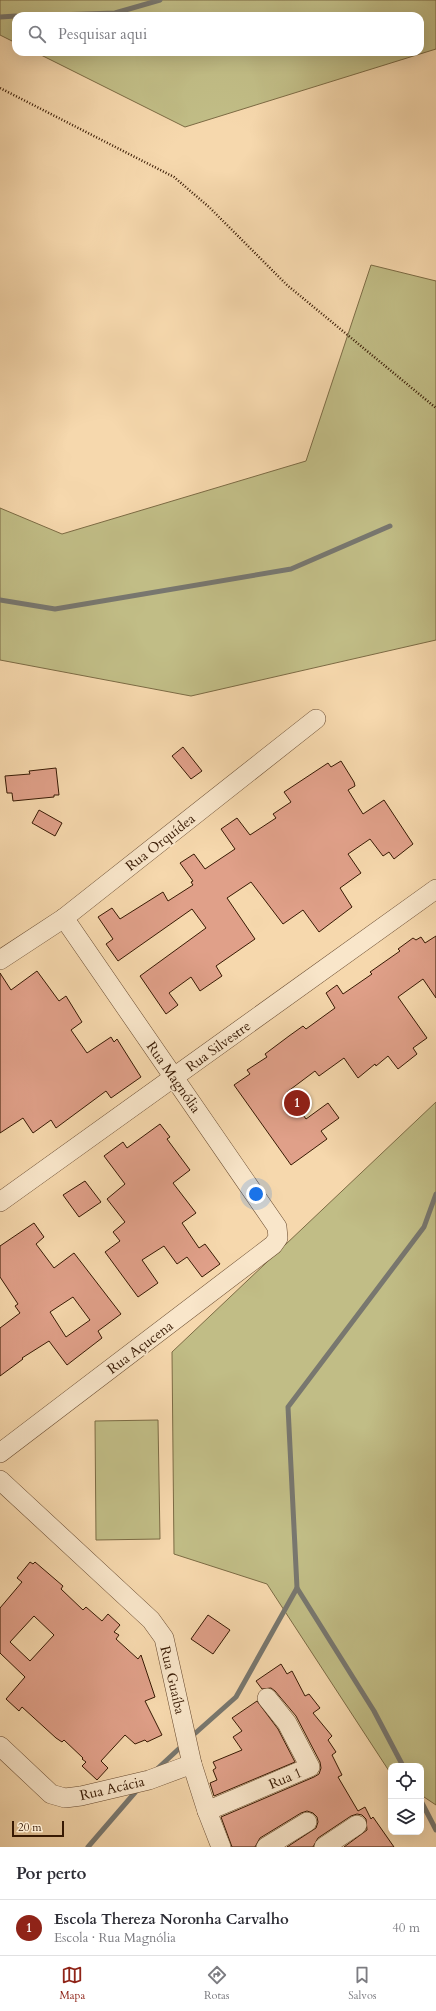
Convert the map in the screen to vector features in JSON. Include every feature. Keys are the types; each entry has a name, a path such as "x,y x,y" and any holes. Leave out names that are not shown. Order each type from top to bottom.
{"street":[{"name":"Rua Orquídea","path":"0,960 64,918 316,719"},
{"name":"Rua Silvestre","path":"0,1202 175,1078 436,889"},
{"name":"Rua Magnólia","path":"64,918 277,1227 278,1238"},
{"name":"Rua Açucena","path":"0,1453 267,1250 278,1238"},
{"name":"Rua Guaíba","path":"0,1480 151,1620 164,1638 192,1764 207,1811 221,1847"},
{"name":"Rua 1","path":"207,1811 310,1767 286,1723 267,1698"},
{"name":"Rua Acácia","path":"0,1746 51,1794 66,1798 81,1796 149,1780 192,1764"},
{"path":"266,1847 307,1822"},
{"path":"324,1847 357,1825"}],"path":[{"path":"0,88 174,177 209,207 287,285 436,408"}],"shaded area":[{"path":"0,0 436,0 436,49 424,53 424,12 12,12 12,41 0,35"},
{"path":"43,56 413,56 185,127"},
{"path":"371,265 436,281 436,640 191,696 0,660 0,508 62,534 306,461"},
{"path":"436,1102 436,1805 424,1797 424,1763 388,1763 388,1769 267,1584 174,1554 172,1352"},
{"path":"158,1420 160,1539 96,1540 95,1421"}],"building":[{"path":"183,747 202,771 191,779 172,756"},
{"path":"341,761 355,786 348,790 363,814 384,800 413,844 394,859 389,852 383,856 370,839 348,854 361,873 340,888 352,907 319,932 303,910 283,924 251,882 227,898 255,939 216,966 222,976 200,991 191,977 169,993 178,1005 166,1014 140,976 206,928 192,909 118,961 106,944 113,939 98,917 112,908 120,919 163,892 168,901 193,885 191,882 193,881 180,863 194,854 205,869 235,849 221,829 237,818 250,835 276,818 273,814 291,802 284,792 328,763 331,767"},
{"path":"56,768 59,795 54,795 54,797 13,801 12,793 7,793 5,776 30,774 29,771"},
{"path":"39,810 62,823 55,836 32,823"},
{"path":"436,936 436,998 423,979 398,997 427,1038 413,1048 417,1054 398,1069 388,1056 376,1066 375,1064 358,1078 344,1058 319,1076 315,1071 287,1092 306,1119 328,1103 339,1118 321,1131 327,1139 291,1165 234,1085 250,1074 247,1070 267,1057 265,1054 303,1026 306,1029 335,1008 326,993 337,985 343,994 372,974 370,972 400,951 398,949 413,938 416,940 421,937 425,943"},
{"path":"37,971 59,1001 66,996 82,1022 71,1030 87,1053 111,1037 114,1042 117,1039 141,1077 111,1098 106,1091 56,1128 51,1120 33,1133 23,1118 0,1133 0,973 11,990"},
{"path":"160,1124 170,1137 167,1139 190,1170 173,1183 196,1213 182,1223 199,1248 205,1244 220,1264 202,1277 187,1257 177,1264 164,1246 142,1260 158,1283 138,1297 105,1252 120,1241 113,1232 125,1222 107,1199 125,1184 104,1156 123,1142 127,1148"},
{"path":"85,1181 101,1202 79,1217 63,1195"},
{"path":"34,1223 44,1237 36,1244 54,1268 74,1253 121,1314 98,1331 102,1338 67,1365 49,1341 22,1358 23,1359 0,1376 0,1328 20,1313 15,1306 18,1304 0,1277 0,1246","holes":["73,1297 90,1320 66,1337 50,1312"]},
{"path":"30,1562 33,1564 35,1562 63,1586 61,1589 83,1610 86,1607 102,1621 108,1614 120,1625 114,1632 119,1635 116,1639 138,1659 141,1655 155,1697 145,1701 162,1735 147,1742 145,1740 135,1744 125,1735 101,1761 108,1768 97,1780 82,1766 86,1762 82,1759 83,1758 64,1740 62,1742 56,1738 22,1707 19,1711 6,1699 25,1677 0,1653 0,1608 22,1582 17,1578","holes":["34,1616 54,1635 30,1661 10,1642"]},
{"path":"208,1615 230,1630 213,1654 191,1639"},
{"path":"281,1664 287,1674 292,1671 305,1696 309,1694 320,1708 313,1713 332,1736 328,1740 336,1752 332,1755 342,1775 338,1777 358,1811 365,1807 371,1819 373,1817 394,1847 344,1847 367,1830 366,1819 362,1815 357,1814 351,1816 318,1838 313,1847 287,1847 316,1828 318,1822 317,1817 313,1813 307,1811 301,1813 260,1838 255,1847 232,1847 221,1817 314,1777 319,1774 321,1768 320,1762 296,1716 275,1691 271,1688 262,1689 256,1681"},
{"path":"257,1701 278,1729 295,1762 214,1796 210,1783 217,1780 213,1770 216,1768 213,1762 242,1750 233,1737 242,1731 232,1718"}],"waterway":[{"path":"118,12 160,0"},
{"path":"0,17 12,16"},
{"path":"0,600 55,609 291,569 390,526"},
{"path":"191,1737 236,1697 297,1588 288,1407 424,1227 436,1194"},
{"path":"297,1588 374,1711 401,1763"},
{"path":"156,1770 184,1744"},
{"path":"88,1847 138,1789"},
{"path":"424,1807 436,1830"}],"place":[{"name":"Escola Thereza Noronha Carvalho","path":"297,1103"}]}
